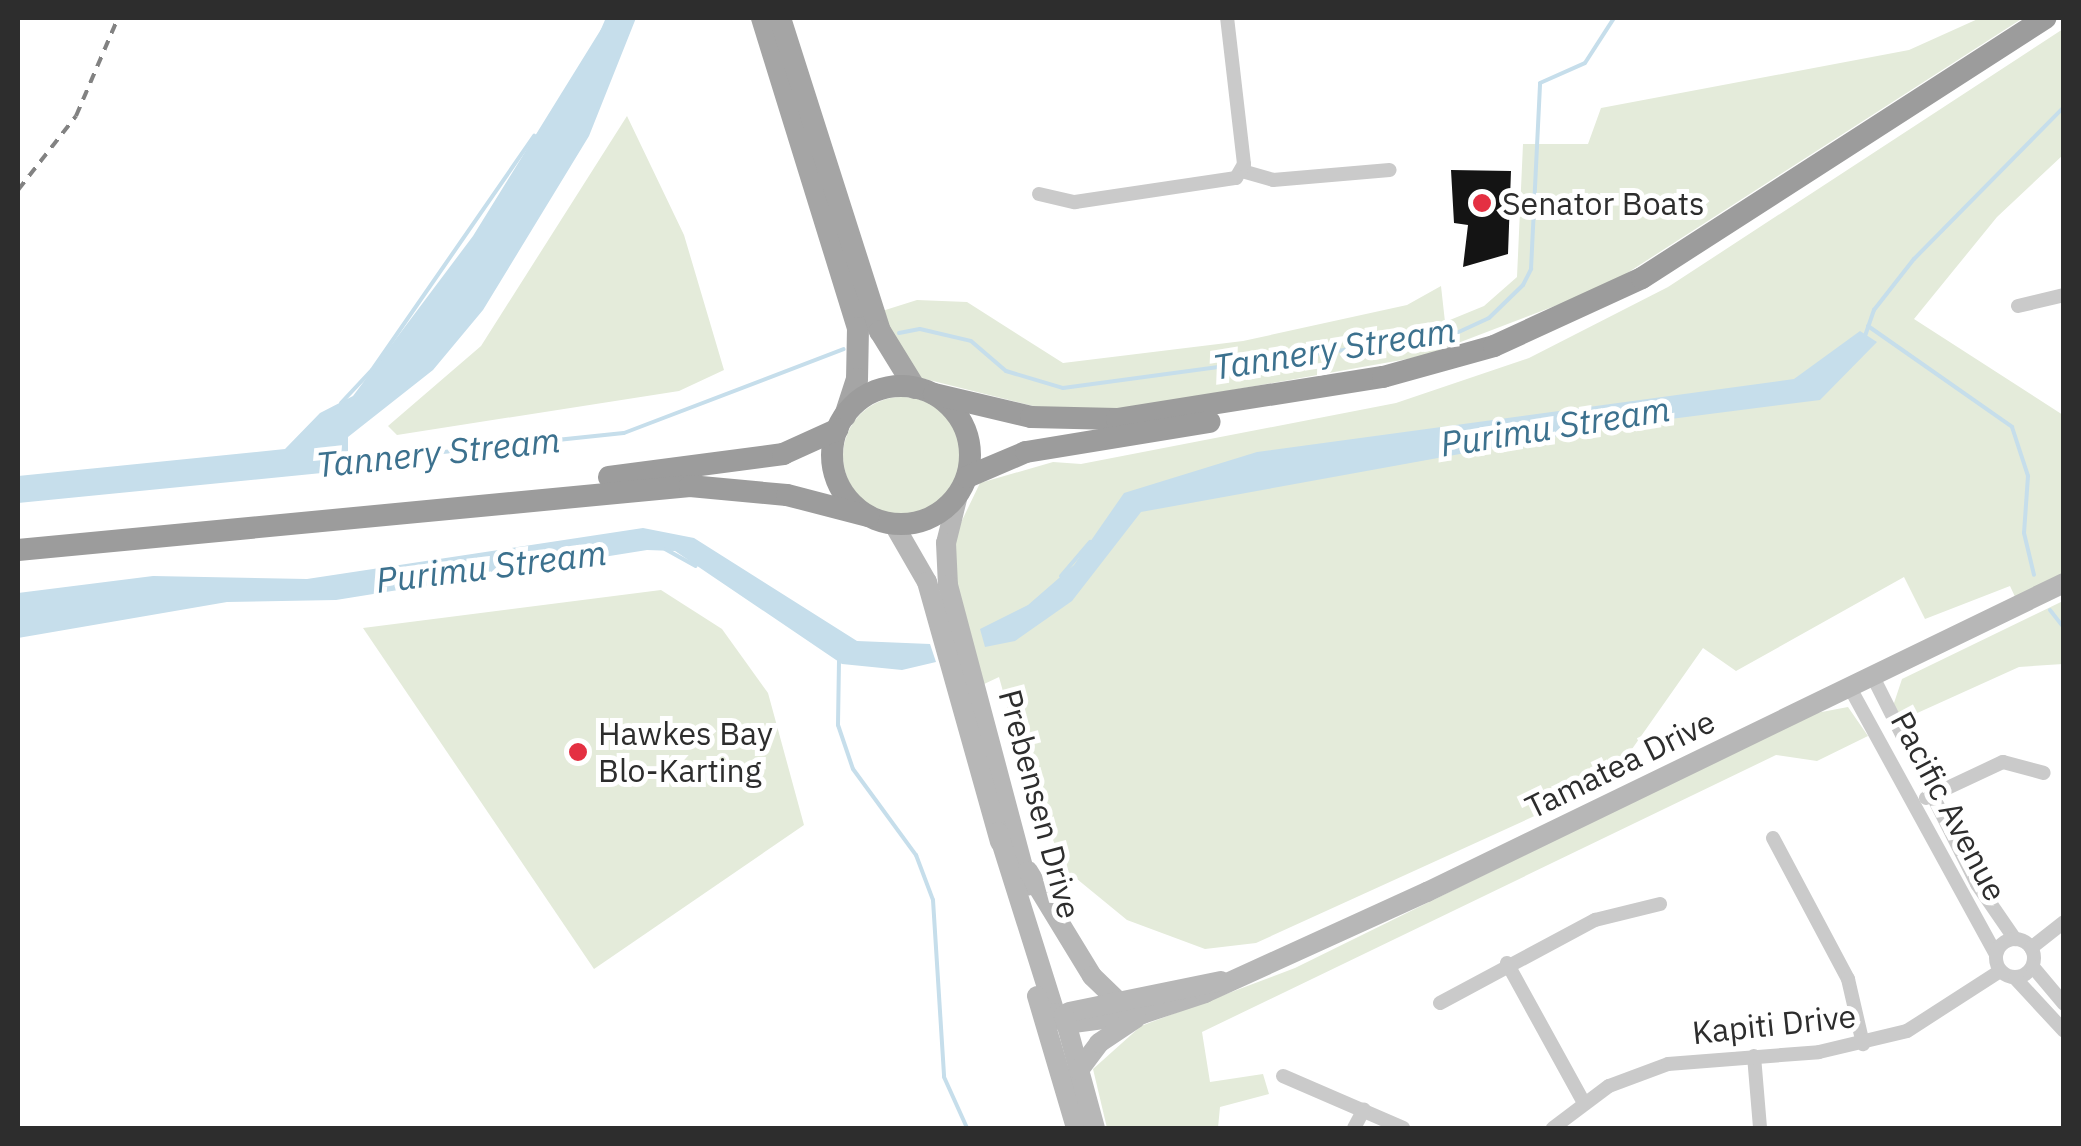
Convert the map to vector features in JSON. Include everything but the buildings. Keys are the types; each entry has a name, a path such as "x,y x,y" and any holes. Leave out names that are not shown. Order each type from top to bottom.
{"highway":[{"path":"18,538 749,459 810,446 880,390 924,391 1031,417 1118,418 1383,378 1494,346 1642,278 2046,18"},
{"path":"18,550 674,487 771,493 892,523 922,521 962,486 1026,452 1357,395 1548,336 1666,274 2064,18"},
{"path":"924,391 965,430 962,486"},
{"path":"842,422 836,479 868,516"}],"main road":[{"path":"762,18 858,328 857,378 842,422"},
{"path":"780,18 880,331 924,391"},
{"name":"Prebensen Drive","path":"962,486 946,543 948,585 1095,1128"},
{"name":"Prebensen Drive","path":"892,523 927,582 1076,1128"},
{"name":"Tamatea Drive","path":"2039,593 2064,576"},
{"name":"Tamatea Drive","path":"1064,1021 1142,1014 1223,982 1428,892 2064,583"},
{"path":"998,832 1064,1021 1085,1128"},
{"path":"1019,850 1065,935 1118,1001"},
{"name":"Tamatea Drive","path":"1064,1021 1118,1001 1223,982"},
{"path":"1079,1070 1099,1043 1142,1014"}],"street":[{"path":"1226,18 1242,171"},
{"path":"1039,194 1074,202 1210,188 1242,171 1273,180 1390,170"},
{"path":"2018,306 2064,295"},
{"name":"Pacific Avenue","path":"1872,675 1931,795 2015,939"},
{"name":"Pacific Avenue","path":"1850,686 2008,975"},
{"path":"1916,802 2003,762 2044,773"},
{"path":"1773,838 1848,979 1863,1044"},
{"path":"1440,1002 1507,963 1595,920 1660,904"},
{"path":"2031,948 2064,922"},
{"path":"1996,954 2015,939 2031,948"},
{"path":"2031,948 2033,967 2064,1004"},
{"path":"1507,963 1583,1101"},
{"name":"Kapiti Drive","path":"1553,1128 1583,1101 1668,1064 1863,1044 1930,1019 2008,975 2033,967"},
{"path":"2008,975 2064,1031"},
{"path":"1754,1056 1760,1128"},
{"path":"1284,1076 1403,1128"},
{"path":"1354,1128 1364,1110"}],"green space":[{"path":"1980,18 2023,18 1607,286 1424,356 1109,412 1057,412 921,378 879,312 917,300 967,302 1063,363 1243,341 1407,305 1441,286 1445,322 1484,306 1517,277 1523,144 1588,144 1601,108 1909,50"},
{"path":"2063,29 2063,155 1997,217 1914,319 2063,415 2063,574 2017,601 2010,586 1925,619 1904,577 1736,671 1703,648 1625,759 1631,772 1256,943 1205,949 1127,920 1066,870 1028,782 999,677 982,685 955,590 954,537 980,483 1053,462 1081,464 1396,403 1529,358 1668,287"},
{"path":"627,116 684,235 724,370 679,391 397,435 388,426 481,346"},
{"path":"902,397 925,401 944,414 957,433 961,456 957,479 944,498 925,511 902,515 879,511 860,498 847,479 843,456 847,433 860,414 879,401"},
{"path":"661,590 722,629 768,693 804,825 594,969 363,628"},
{"path":"2063,601 2063,664 2019,667 1904,719 1893,706 1902,679"},
{"path":"1848,707 1868,736 1817,761 1776,755 1202,1032 1210,1082 1263,1074 1269,1094 1220,1107 1218,1128 1107,1128 1093,1069 1141,1026 1295,968 1811,714"}],"water":[{"path":"608,18 636,18 589,136 483,310 433,370 348,437 348,454 381,457 372,468 18,503 18,476 285,449 320,413 353,396 473,236"},
{"path":"1860,331 1877,342 1820,400 1608,427 1141,512 1072,601 1015,641 985,647 980,629 1028,605 1074,565 1124,493 1257,452 1794,379"},
{"path":"643,528 694,538 857,641 930,644 936,662 902,670 842,664 675,551 647,550 336,600 227,602 18,638 18,593 153,576 307,579"}],"waterway":[{"path":"602,32 608,18"},
{"name":"Tannery Stream","path":"899,333 920,329 971,341 1006,371 1063,388 1450,336 1489,318 1523,285 1531,269 1540,83 1585,63 1614,18"},
{"name":"Purimu Stream","path":"1865,336 1874,310 1914,259 2064,107"},
{"path":"341,403 372,370 534,136"},
{"path":"1868,326 2012,427 2028,476 2024,533 2034,575"},
{"name":"Tannery Stream","path":"376,459 624,433 844,349"},
{"name":"Purimu Stream","path":"1061,576 1090,542"},
{"name":"Purimu Stream","path":"665,549 696,566"},
{"path":"2050,610 2064,628"},
{"path":"839,661 838,725 853,769 916,855 933,900 944,1077 967,1128"}],"railway":[{"path":"18,190 76,116 118,18"}],"place":[{"name":"Senator Boats","path":"1482,203"},
{"name":"Hawkes Bay Blo-Karting","path":"578,752"}]}
